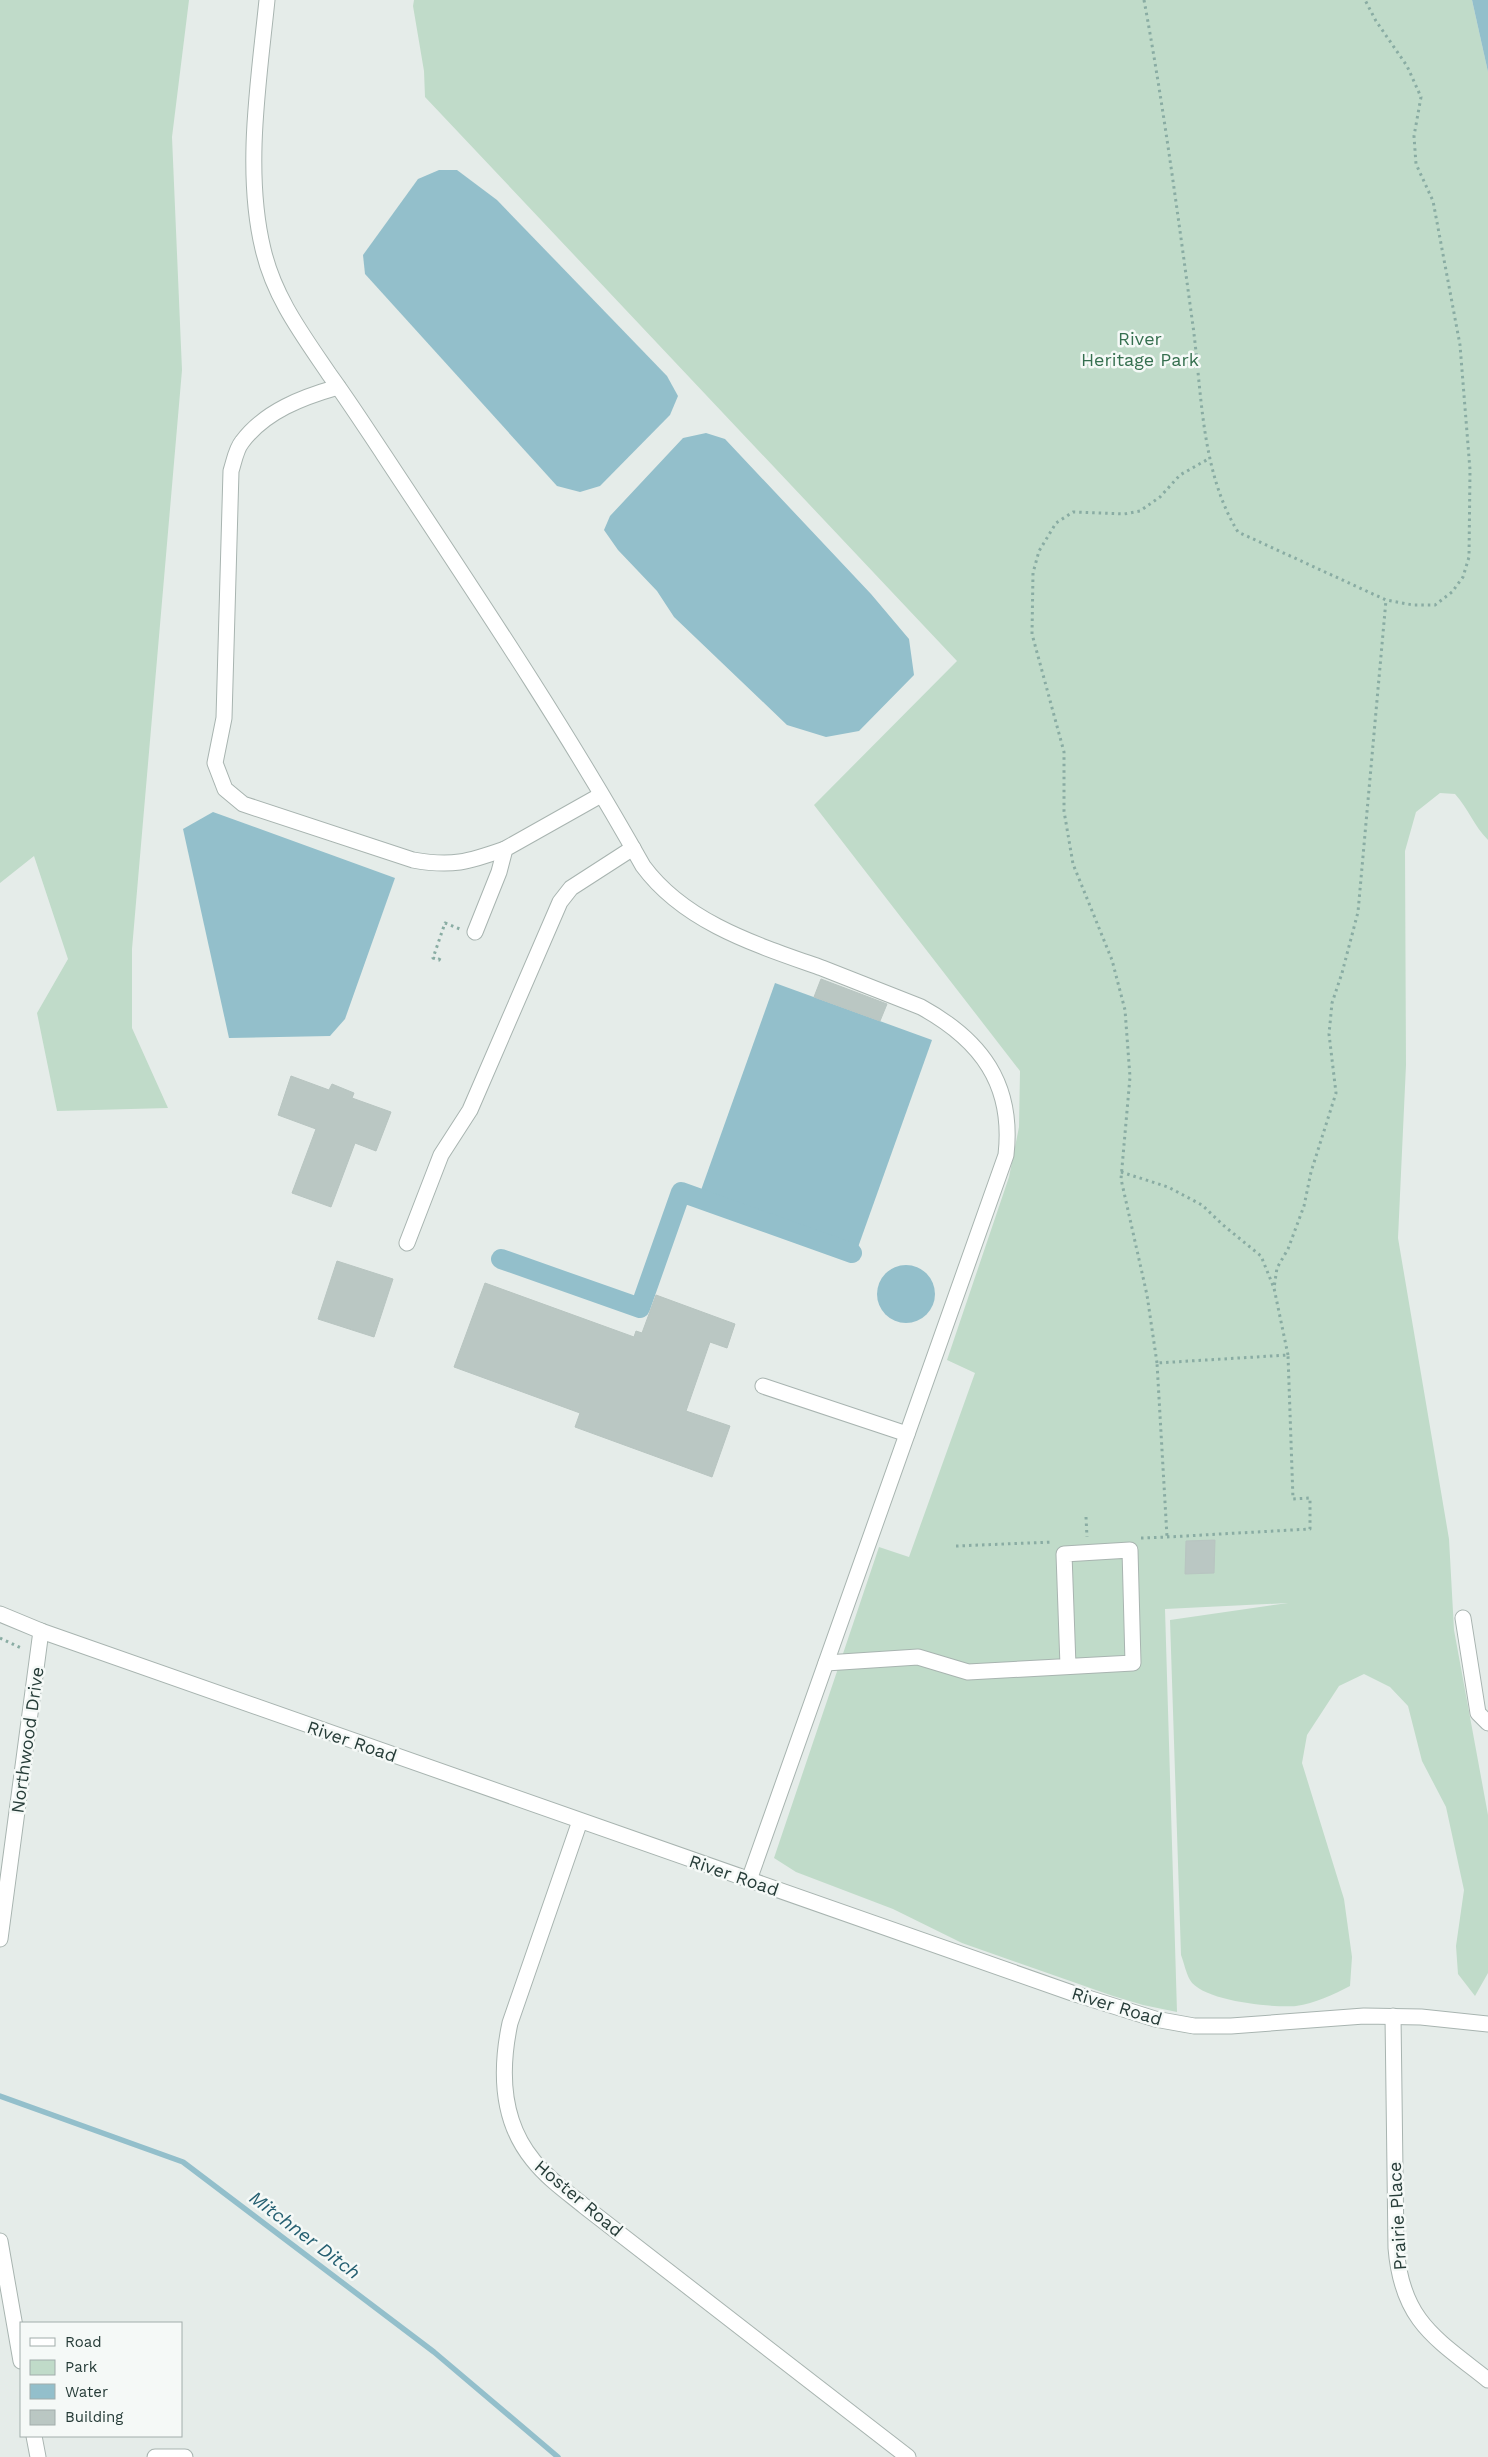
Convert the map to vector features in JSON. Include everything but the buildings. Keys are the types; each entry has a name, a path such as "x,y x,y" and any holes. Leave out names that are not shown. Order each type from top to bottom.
{"street":[{"path":"266,0 255,159 256,204 262,248 269,272 291,318 505,639 658,886 714,924 734,935 921,1007 947,1022 970,1040 999,1083 1007,1118 1006,1155 749,1880"},
{"path":"338,386 286,405 260,424 241,442 231,471 224,718 215,763 225,789 243,804 413,860 439,865 468,862 505,849 601,795"},
{"path":"407,1242 441,1155 470,1110 560,902 571,888 633,848"},
{"path":"475,932 499,872 505,849"},
{"path":"763,1386 907,1434"},
{"path":"826,1663 918,1657 968,1672 1133,1663 1130,1550 1064,1554 1068,1666"},
{"name":"River Road","path":"0,1614 41,1631 1080,1996 1164,2021 1194,2026 1231,2026 1356,2016 1393,2016 1488,2024"},
{"path":"1463,1618 1478,1713 1488,1723"},
{"name":"Northwood Drive","path":"0,1939 41,1631"},
{"name":"Hoster Road","path":"580,1821 510,2023 506,2040 503,2080 505,2095 514,2127 525,2150 535,2162 577,2200 908,2457"},
{"name":"Prairie Place","path":"1393,2016 1396,2248 1400,2278 1407,2300 1421,2323 1434,2338 1488,2380"},
{"path":"0,2241 20,2355"},
{"path":"34,2437 38,2457"},
{"path":"155,2457 185,2457"}],"path":[{"path":"1144,0 1160,86 1210,458 1227,514 1238,532 1386,600 1413,605 1435,605 1452,592 1464,577 1470,557 1470,470 1460,344 1434,201 1416,164 1414,136 1421,97 1407,66 1376,21 1365,0"},
{"path":"1167,1537 1157,1363 1147,1295 1121,1179 1130,1077 1125,1010 1112,960 1073,864 1064,811 1064,752 1032,634 1032,573 1038,551 1056,522 1073,512 1124,514 1140,511 1160,498 1180,475 1210,458"},
{"path":"1275,1291 1277,1268 1288,1249 1304,1206 1311,1172 1336,1094 1329,1034 1332,1003 1358,912 1386,600"},
{"path":"440,958 440,960 433,958 445,924 475,934 475,932"},
{"path":"1121,1172 1168,1187 1202,1204 1223,1226 1261,1256 1275,1291 1288,1355 1294,1499 1310,1498 1310,1529 1134,1539"},
{"path":"1157,1363 1288,1355"},
{"path":"1086,1517 1087,1540"},
{"path":"1079,1541 1092,1540"},
{"path":"956,1546 1061,1541"},
{"path":"0,1638 38,1655"}],"green space":[{"path":"0,0 189,0 172,137 182,370 132,949 132,1028 168,1108 57,1111 37,1013 68,959 34,856 0,883"},
{"name":"River Heritage Park","path":"414,0 1472,0 1488,72 1488,840 1455,794 1440,793 1416,812 1405,851 1406,1065 1398,1238 1449,1539 1454,1630 1488,1815 1488,1973 1475,1996 1458,1974 1456,1946 1464,1890 1446,1807 1422,1761 1408,1706 1390,1687 1364,1674 1339,1686 1307,1735 1302,1763 1344,1899 1352,1957 1350,1986 1337,1993 1303,2005 1271,2006 1223,1998 1197,1987 1190,1980 1181,1955 1170,1620 1288,1603 1165,1609 1177,2012 1113,1996 962,1943 893,1909 796,1872 774,1858 879,1547 909,1557 975,1373 947,1360 1009,1177 1019,1127 1020,1071 814,805 957,661 425,97 424,71 413,6"}],"water":[{"path":"1472,0 1488,0 1488,72"},
{"path":"439,170 457,170 497,200 667,376 678,396 670,415 600,486 580,492 557,486 365,274 363,255 418,179"},
{"path":"706,433 725,439 871,594 909,639 914,675 859,731 826,737 787,725 674,617 657,591 618,550 604,530 610,516 683,438"},
{"path":"213,812 395,878 345,1019 330,1036 229,1038 183,829"},
{"path":"775,983 932,1040 857,1250 700,1193"},
{"path":"900,1265 912,1265 927,1273 935,1288 935,1300 927,1315 912,1323 900,1323 885,1315 877,1300 877,1288 885,1273"}],"waterway":[{"path":"501,1259 640,1308 681,1192 852,1253"},
{"name":"Mitchner Ditch","path":"0,2096 183,2162 434,2352 558,2457"}]}
